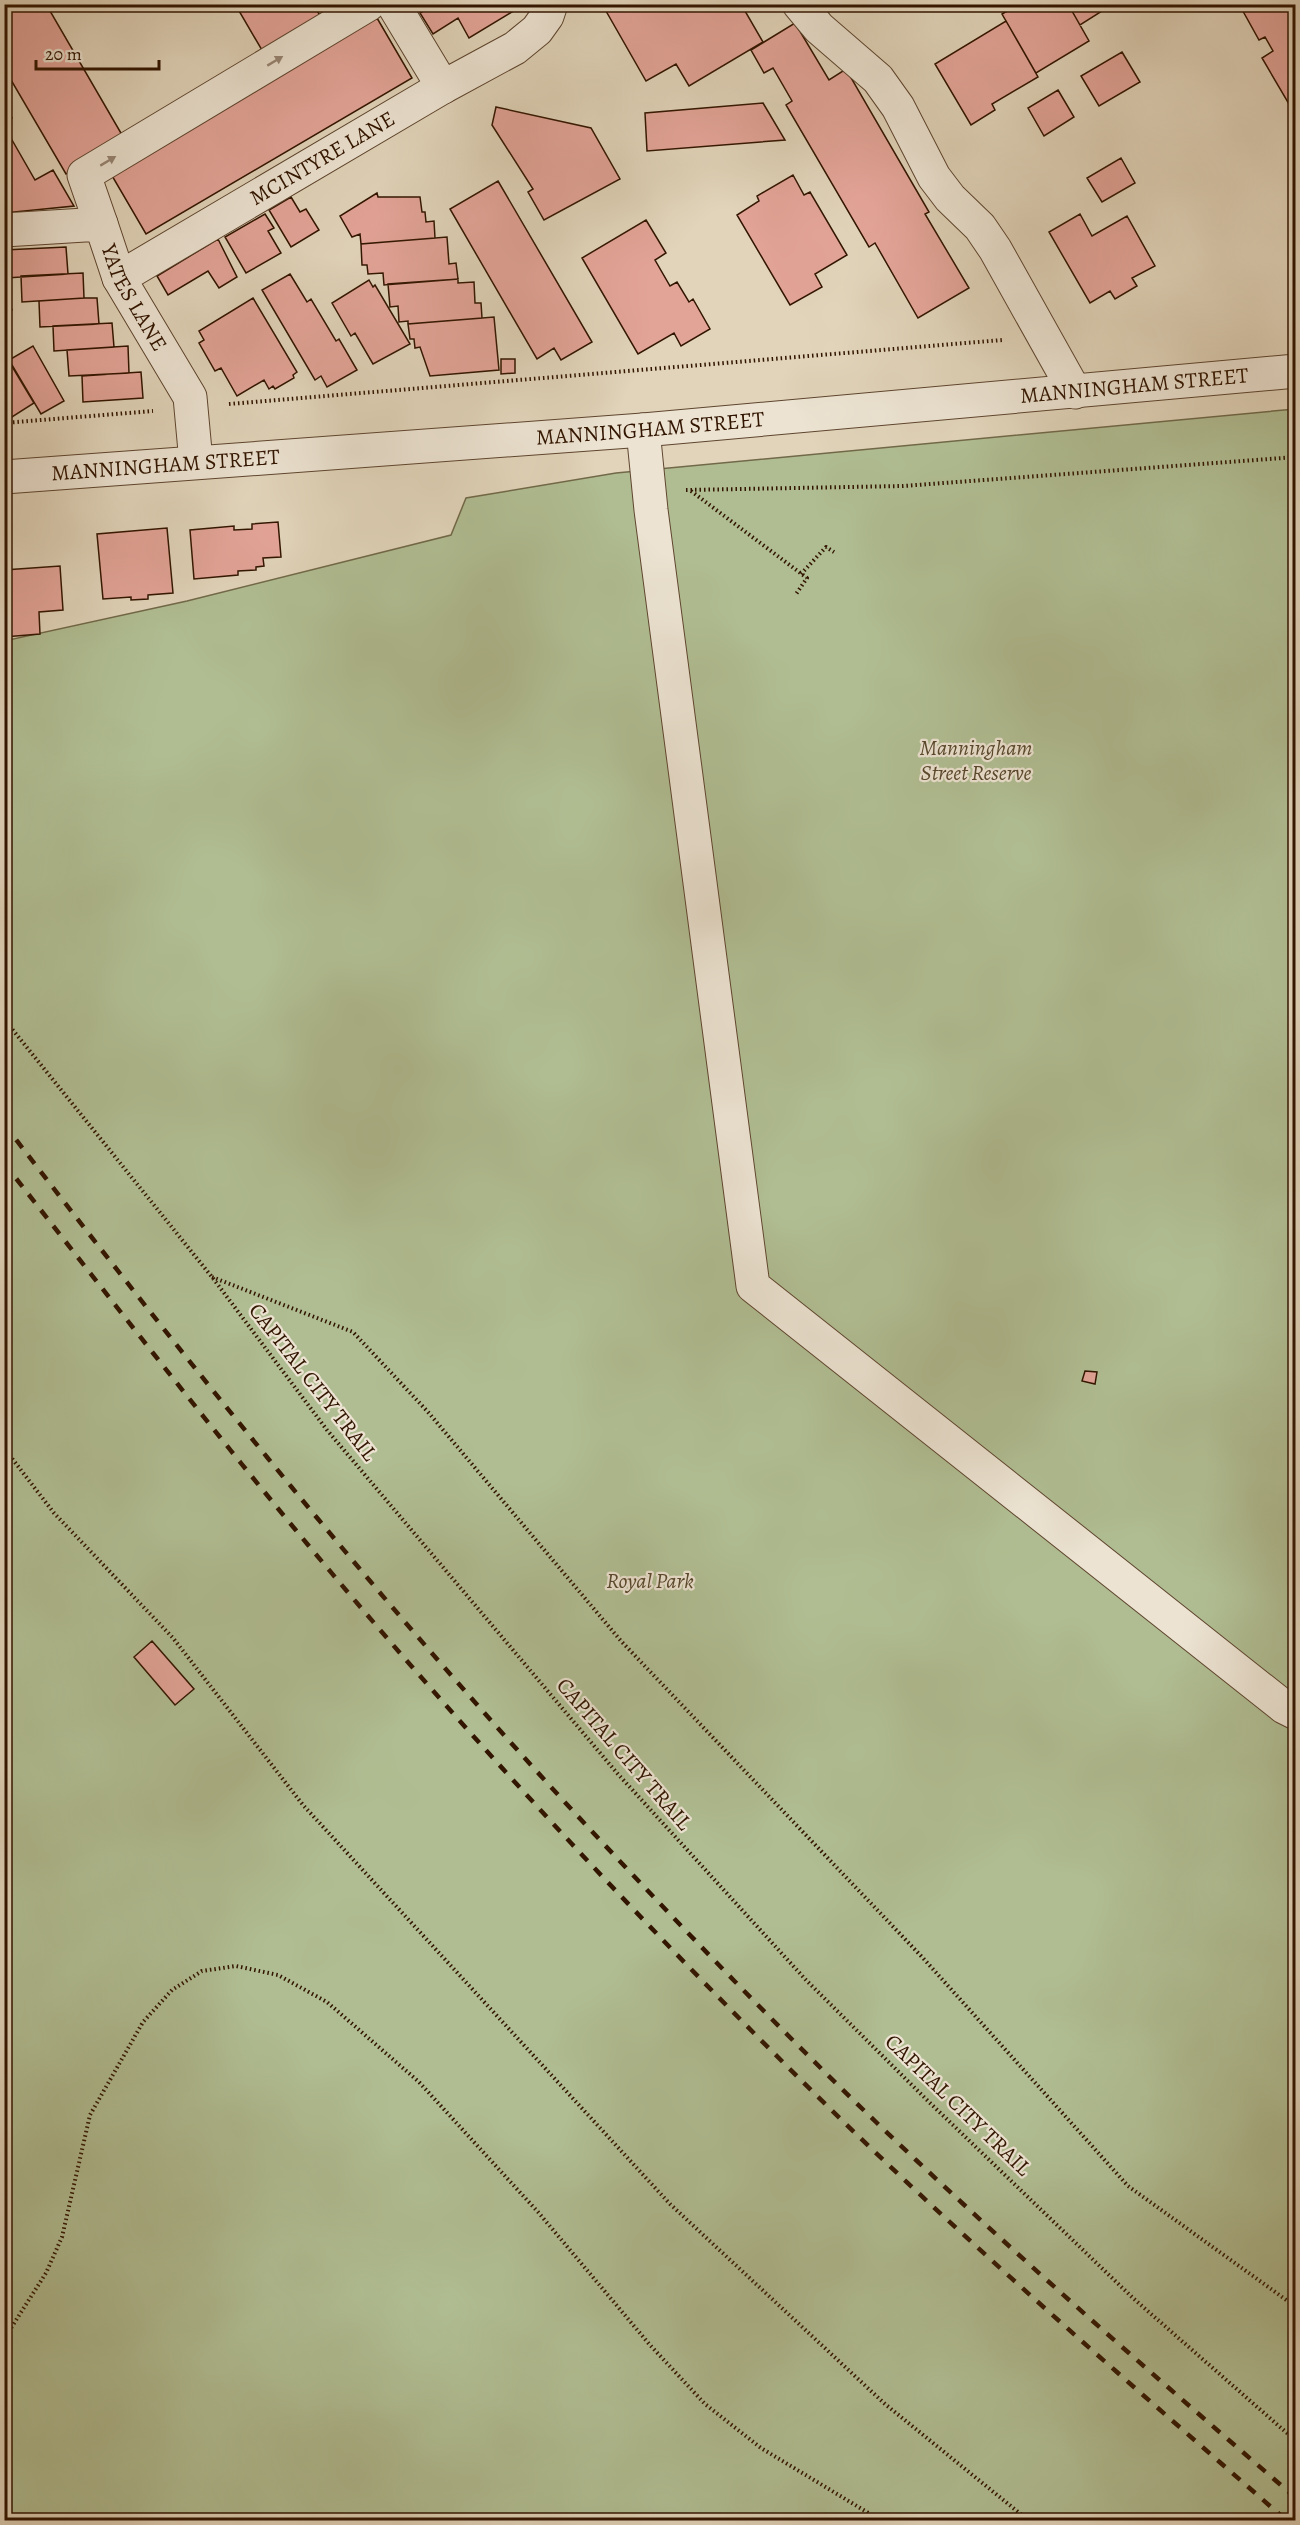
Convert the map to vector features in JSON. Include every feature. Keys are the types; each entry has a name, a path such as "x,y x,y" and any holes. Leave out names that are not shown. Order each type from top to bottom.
{"street":[{"path":"101,224 84,175 369,4"},
{"path":"393,4 442,87"},
{"name":"MCINTYRE LANE","path":"119,278 442,87 515,48 537,30 547,16 551,4"},
{"path":"799,4 819,28 878,79 898,107 934,177 950,198 980,227 995,249 1075,392"},
{"name":"YATES LANE","path":"4,230 101,224 119,278 190,397 196,462"},
{"name":"MANNINGHAM STREET","path":"4,477 643,430 1296,371"},
{"path":"643,430 649,491 753,1286 1284,1707 1296,1713"}],"path":[{"path":"4,423 1044,336"},
{"path":"649,491 903,486 1296,457"},
{"path":"690,490 807,578 796,594"},
{"path":"801,574 826,547 834,552"},
{"name":"CAPITAL CITY TRAIL","path":"4,1019 212,1276 327,1430 559,1706 806,1980 1134,2300 1296,2441"},
{"path":"212,1276 353,1332 428,1412 621,1641 923,1958 1128,2186 1296,2307"},
{"path":"4,1448 54,1513 173,1638 303,1805 670,2204 885,2404 1028,2520"},
{"path":"4,2339 46,2273 62,2236 90,2115 143,2022 172,1990 202,1971 236,1966 278,1975 327,2002 419,2082 538,2212 650,2346 705,2404 761,2448 880,2520"}],"green space":[{"name":"Royal Park","path":"1295,409 1295,2520 5,2520 4,641 187,601 451,535 466,498 616,473"}],"building":[{"path":"4,4 46,4 125,140 66,174 4,68"},
{"path":"235,4 313,4 324,22 266,57"},
{"path":"435,4 518,4 520,7 469,38 458,18 433,34 420,13"},
{"path":"602,4 741,4 763,42 689,86 676,64 646,81"},
{"path":"1019,4 1068,4 1089,41 1036,73 1002,14"},
{"path":"1068,4 1109,4 1110,6 1080,25"},
{"path":"1239,4 1296,4 1296,116 1262,58 1273,51 1265,37 1259,40"},
{"path":"377,18 412,78 146,234 111,174"},
{"path":"1006,21 1038,77 992,104 995,110 971,125 935,64"},
{"path":"795,23 829,80 846,69 929,212 925,214 969,288 918,318 875,243 869,247 786,105 792,101 773,68 764,73 751,50"},
{"path":"1122,52 1140,82 1099,106 1081,76"},
{"path":"1058,90 1074,117 1044,136 1028,108"},
{"path":"763,103 785,140 647,151 645,113"},
{"path":"4,105 12,118 4,123"},
{"path":"496,107 591,128 620,179 544,220 528,192 533,189 492,125"},
{"path":"4,126 35,180 53,170 74,206 4,213"},
{"path":"1121,158 1135,183 1102,202 1087,178"},
{"path":"793,175 804,195 810,192 847,255 815,274 822,287 790,305 737,215 759,201 757,196"},
{"path":"498,181 592,342 561,360 554,348 537,359 450,209"},
{"path":"377,193 378,197 420,197 426,222 434,221 435,238 361,244 360,234 352,237 340,216"},
{"path":"291,197 300,212 306,209 319,230 291,247 269,210"},
{"path":"265,214 274,228 268,231 281,253 246,273 225,237"},
{"path":"1080,214 1092,236 1127,216 1155,266 1132,278 1137,286 1115,299 1110,291 1090,303 1049,232"},
{"path":"646,220 666,253 655,260 670,286 677,282 689,302 693,299 710,329 681,346 674,333 638,354 582,258"},
{"path":"447,237 449,264 456,263 458,279 384,285 383,273 368,274 367,265 362,265 361,244"},
{"path":"218,239 237,277 219,288 208,271 168,295 157,276"},
{"path":"66,247 68,274 6,278 4,250"},
{"path":"83,273 84,298 22,302 21,276"},
{"path":"290,274 307,302 311,299 336,341 339,339 357,370 327,387 321,376 315,380 262,290"},
{"path":"458,279 458,283 474,282 475,303 481,303 482,318 408,324 408,321 399,322 398,306 390,307 388,284"},
{"path":"369,280 373,287 375,285 410,344 373,364 355,333 351,336 332,303"},
{"path":"4,296 12,310 4,314"},
{"path":"97,298 99,324 40,327 39,301"},
{"path":"253,298 297,372 293,375 294,378 275,389 273,386 269,389 264,380 237,396 221,368 215,371 199,343 204,340 199,331"},
{"path":"494,317 499,370 430,376 420,347 415,348 414,339 410,339 408,324"},
{"path":"112,323 114,347 54,351 53,326"},
{"path":"33,346 64,401 41,414 9,360"},
{"path":"128,346 129,373 69,376 67,350"},
{"path":"4,353 34,403 12,417 4,403"},
{"path":"501,359 515,359 515,373 501,374"},
{"path":"141,372 143,398 83,402 82,376"},
{"path":"278,522 281,557 263,558 264,566 256,567 256,570 238,571 238,575 194,579 190,530 234,526 234,530 252,529 252,524"},
{"path":"167,528 173,593 148,595 148,599 131,600 131,597 103,599 97,534"},
{"path":"60,566 63,610 39,612 40,634 4,637 4,570"},
{"path":"1085,1371 1097,1372 1095,1384 1082,1381"},
{"path":"152,1641 194,1689 175,1705 134,1657"}],"railway":[{"path":"4,1124 154,1317 308,1507 467,1693 632,1874 784,2032 980,2220 1084,2314 1296,2498"},
{"path":"4,1163 222,1440 357,1603 467,1729 637,1913 869,2147 1046,2309 1286,2520"}],"park label":[{"name":"Manningham Street Reserve","path":"976,760"}]}
